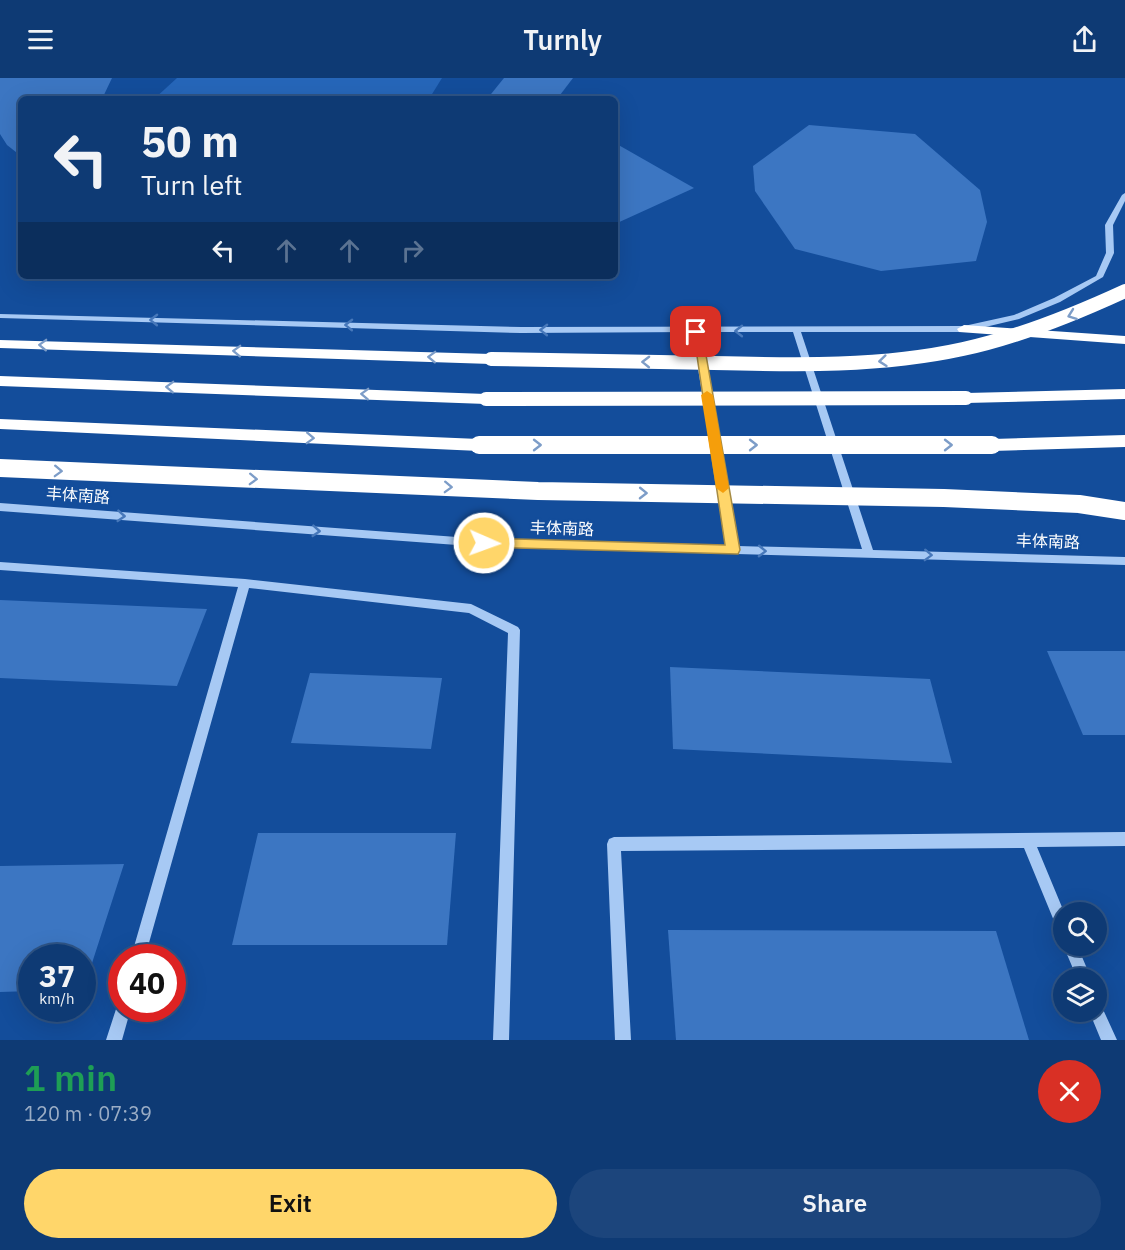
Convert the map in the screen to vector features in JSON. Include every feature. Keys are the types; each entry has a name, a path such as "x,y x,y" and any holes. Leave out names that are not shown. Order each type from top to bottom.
{"highway":[{"path":"0,344 491,359 766,364 879,362 962,349 1028,331 1082,311 1125,291"},
{"path":"964,329 1125,340"},
{"path":"0,381 486,399 966,398 1125,394"},
{"path":"0,424 479,445 992,445 1125,441"},
{"path":"0,468 538,491 944,498 1079,504 1125,510"}],"street":[{"path":"0,316 696,332 964,329 1016,317 1057,300 1099,277 1110,253 1109,225 1125,195"},
{"path":"797,331 870,554"},
{"path":"696,332 733,550"},
{"name":"丰体南路","path":"0,507 484,543 1125,561"},
{"path":"0,566 245,583 471,609 514,630 501,1040"},
{"path":"142,944 245,583"},
{"path":"623,1040 614,844 1125,839"},
{"path":"1028,841 1053,902"},
{"path":"114,1040 119,1022"},
{"path":"1101,1022 1109,1040"}],"shaded area":[{"path":"177,78 442,78 431,96 157,96"}],"building":[{"path":"0,78 112,78 103,96 18,96 18,154 7,145 0,134"},
{"path":"504,78 573,78 559,96 489,96"},
{"path":"809,125 915,134 980,190 987,222 976,261 881,271 795,249 755,191 753,166"},
{"path":"618,145 694,188 618,223"},
{"path":"0,600 207,609 177,686 0,678"},
{"path":"1047,651 1125,651 1125,735 1083,735"},
{"path":"670,667 930,679 952,763 673,749"},
{"path":"310,673 442,678 431,749 291,743"},
{"path":"258,833 456,833 447,945 232,945"},
{"path":"124,864 96,951 96,944 18,944 18,991 0,992 0,866"},
{"path":"668,930 996,931 1029,1040 676,1040"}],"slow traffic":[{"path":"707,395 723,488"}],"route":[{"path":"484,543 733,550 696,332"}]}
